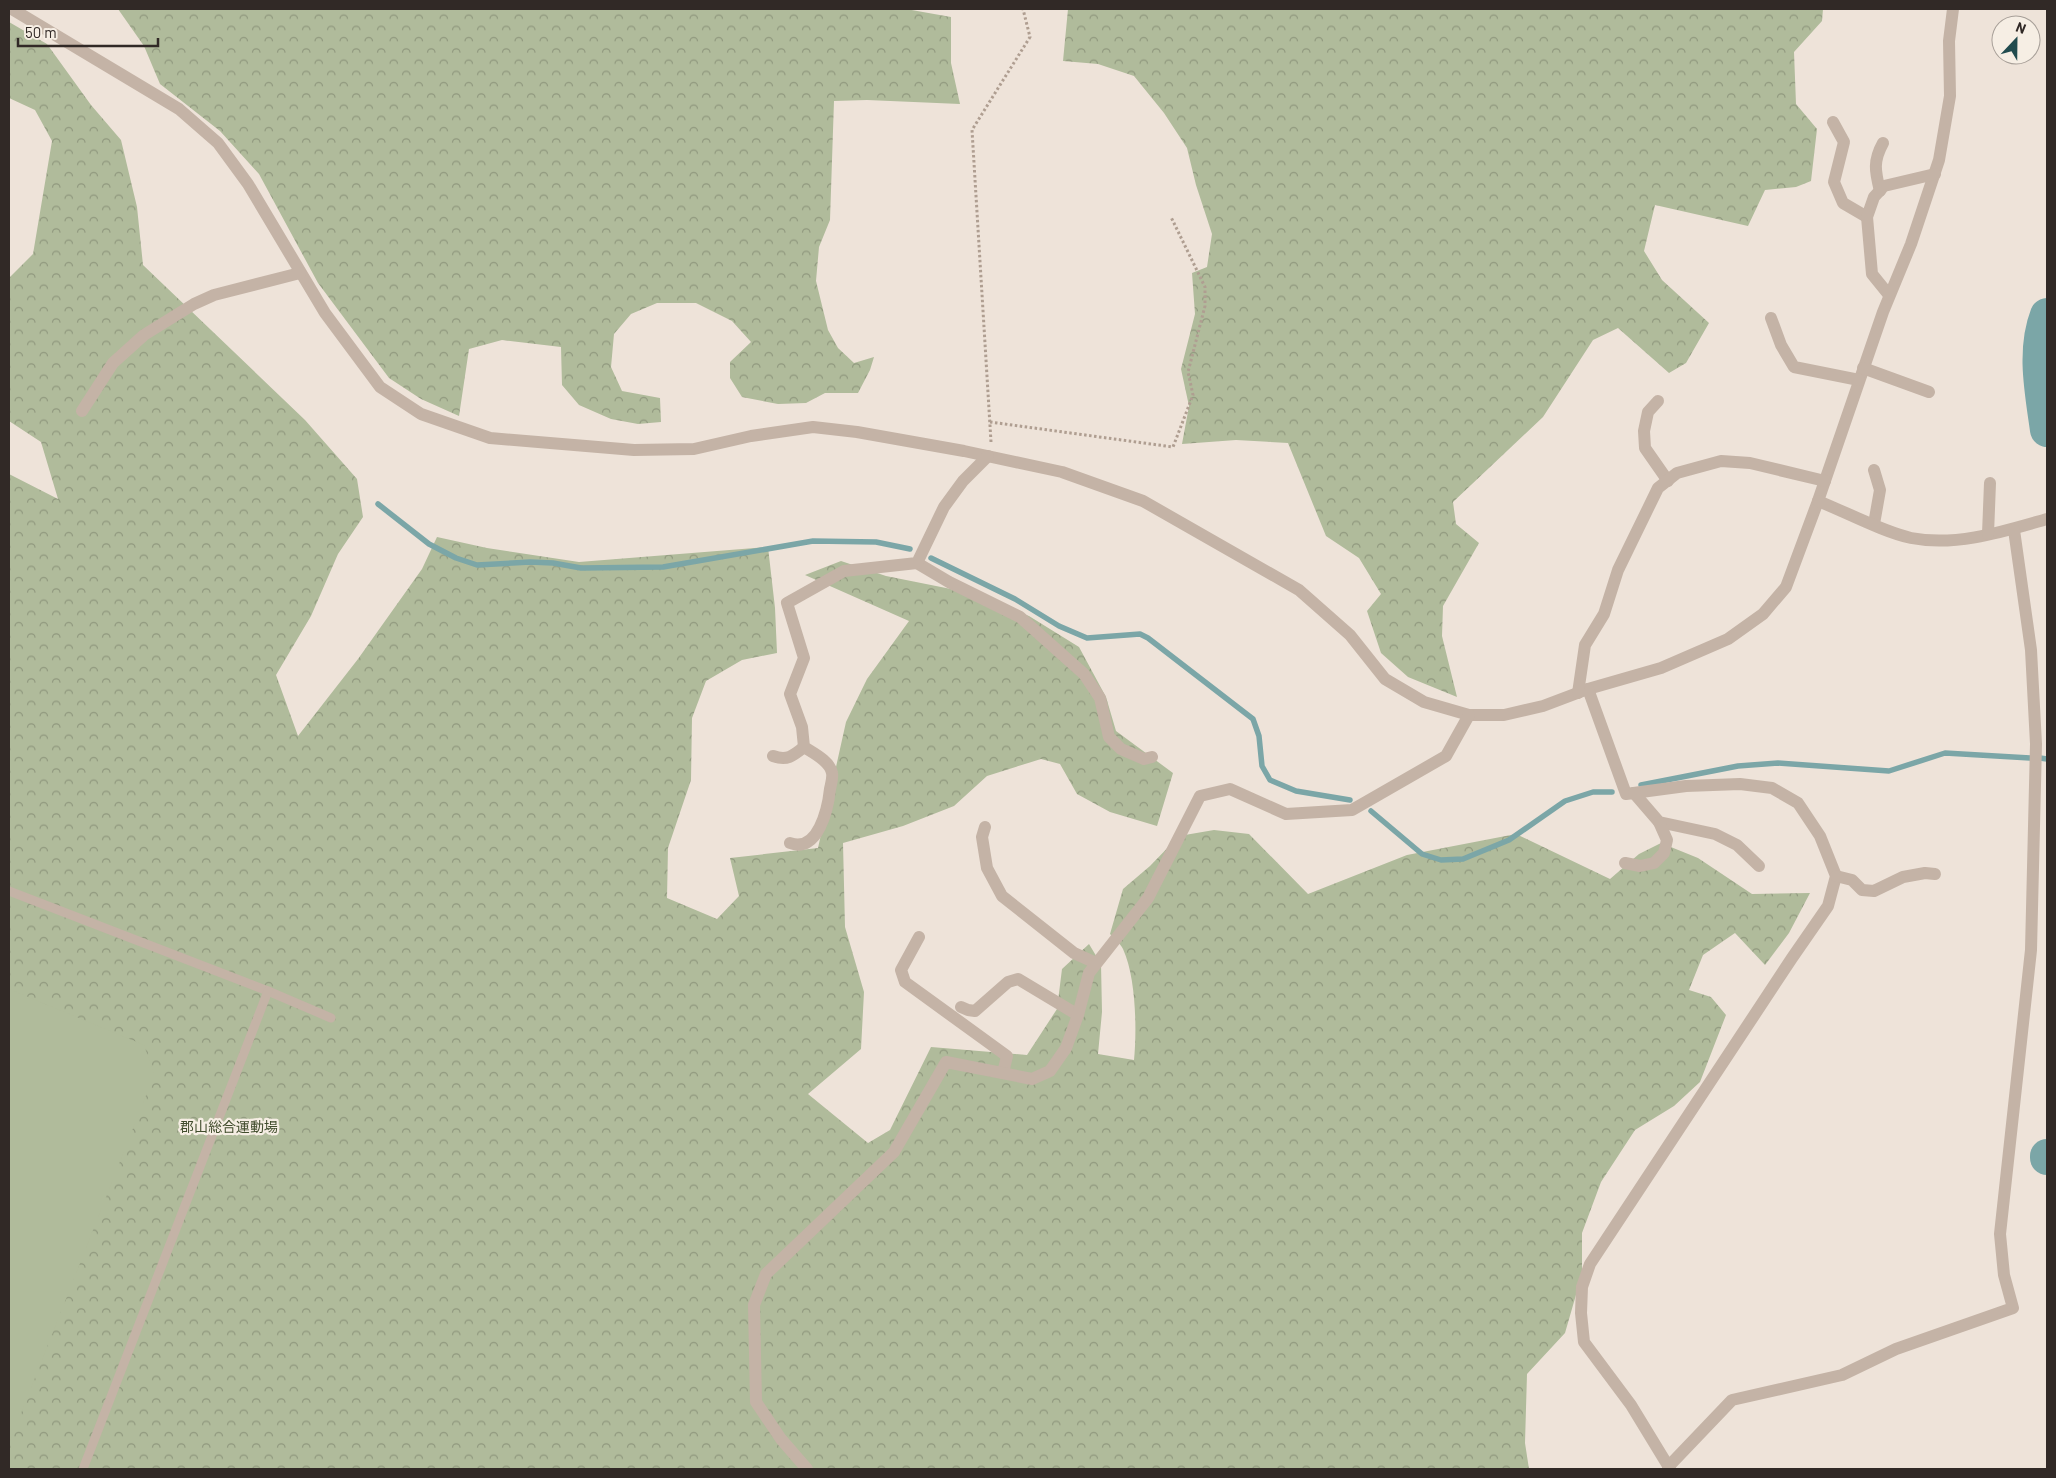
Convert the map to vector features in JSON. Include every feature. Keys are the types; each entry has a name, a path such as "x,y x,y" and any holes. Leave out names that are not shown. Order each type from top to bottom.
{"street":[{"path":"12,9 179,109 218,143 248,184 325,313 380,387 421,414 490,438 634,450 694,449 751,436 813,427 857,432 990,456 1062,472 1143,501 1299,590 1350,635 1385,679 1424,702 1469,716 1504,715 1543,706 1583,691 1661,668 1728,640 1763,614 1786,587 1818,501 1861,374 1911,244 1935,174 1950,96 1949,41 1953,9"},
{"path":"1832,122 1844,142 1834,182 1843,203 1867,217"},
{"path":"1880,191 1876,175 1876,156 1883,143"},
{"path":"1890,295 1872,274 1867,217 1874,196 1884,186 1935,174"},
{"path":"82,411 112,363 144,335 194,304 214,295 300,273"},
{"path":"1771,318 1781,345 1794,367 1861,374 1929,392"},
{"path":"1658,401 1648,412 1644,431 1645,448 1668,481"},
{"path":"917,564 944,507 963,481 990,456"},
{"path":"1825,481 1750,463 1721,461 1677,473 1658,488 1618,570 1604,614 1585,645 1583,691 1626,794 1686,786 1731,785 1772,788 1798,802 1820,836 1836,876 1828,906 1595,1256 1590,1264 1582,1287 1581,1313 1584,1342 1631,1406 1669,1468 1732,1400 1842,1375 1896,1349 2013,1308 2004,1275 2000,1234 2031,950 2036,744 2032,650 2019,528"},
{"path":"1874,470 1880,490 1874,524"},
{"path":"1988,534 1990,483"},
{"path":"1818,501 1896,534 1922,539 1952,540 2019,528 2047,519"},
{"path":"790,843 797,846 803,845 817,833 825,819 832,773 827,763 804,747 802,727 790,694 804,658 787,603 844,571 917,564 1020,617 1084,674 1100,698 1109,736 1122,749 1144,759 1152,757"},
{"path":"807,1469 781,1439 756,1402 754,1305 766,1274 894,1152 946,1062 1032,1079 1050,1071 1066,1048 1078,1015 1089,972 1148,898 1200,796 1230,789 1286,814 1352,810 1446,756 1469,716"},
{"path":"773,756 783,760 792,757 804,747"},
{"path":"1625,863 1640,866 1654,863 1664,853 1667,840 1659,822 1634,792"},
{"path":"1659,822 1715,834 1737,845 1759,866"},
{"path":"985,827 982,837 987,868 1002,896 1074,953 1096,963"},
{"path":"1836,876 1852,880 1862,890 1874,891 1903,877 1925,873 1935,874"},
{"path":"919,937 901,970 905,982 1007,1056 1003,1074"},
{"path":"961,1007 975,1011 1008,982 1018,979 1078,1015"}],"lane":[{"path":"9,891 268,991 331,1018"},
{"path":"83,1469 268,991"}],"path":[{"path":"990,456 990,422 972,130 1030,37 1023,9"},
{"path":"990,422 1173,446 1194,395 1188,372 1205,306 1205,287 1170,217"}],"green space":[{"path":"118,9 906,9 951,17 951,63 960,104 867,100 834,101 830,220 819,247 816,281 828,330 838,348 854,363 874,357 870,370 858,393 825,393 806,403 778,404 742,397 730,378 730,362 751,342 732,321 696,303 657,303 631,314 614,334 611,367 622,391 660,398 661,422 638,424 611,419 579,405 562,385 561,347 502,340 469,349 459,416 421,399 389,378 318,283 259,174 220,131 160,84 144,46"},
{"path":"1068,9 1823,9 1822,21 1794,52 1796,104 1817,129 1811,181 1796,187 1765,190 1748,226 1655,205 1644,251 1662,280 1709,323 1686,363 1669,373 1618,328 1593,340 1543,417 1453,502 1456,524 1479,543 1443,606 1442,636 1457,697 1408,677 1381,653 1367,611 1381,594 1359,558 1326,536 1288,443 1236,440 1182,444 1189,406 1181,369 1195,314 1192,273 1207,267 1212,234 1196,185 1187,148 1164,113 1134,76 1098,64 1063,61"},
{"name":"郡山総合運動場","path":"9,22 47,44 91,105 121,140 137,207 143,265 305,420 357,479 363,517 338,554 311,616 276,675 298,736 358,659 422,569 437,537 487,548 579,562 768,547 775,608 777,653 742,660 706,681 692,718 691,780 668,848 667,898 717,919 739,896 730,858 818,848 846,722 867,679 909,621 805,575 841,561 886,576 951,589 1029,616 1079,647 1106,697 1116,731 1173,773 1157,826 1110,812 1077,794 1060,764 1041,759 987,776 954,806 903,826 843,843 845,927 864,992 861,1049 808,1094 868,1143 890,1130 931,1047 1027,1055 1057,1009 1062,969 1089,944 1101,964 1102,1012 1098,1054 1134,1060 1135,1019 1131,974 1123,949 1110,934 1123,889 1150,866 1179,836 1214,830 1249,834 1308,894 1407,855 1516,834 1610,879 1639,854 1661,843 1698,858 1752,894 1810,893 1789,933 1765,965 1735,933 1703,955 1689,990 1711,997 1726,1015 1700,1082 1674,1106 1635,1130 1601,1182 1582,1233 1582,1274 1565,1333 1527,1374 1525,1443 1529,1469 9,1469 9,474 58,499 41,442 9,421 9,278 33,254 52,141 35,110 9,98"},
{"path":"9,989 144,1045 154,1075 9,1444"}],"waterway":[{"path":"2047,315 2040,343 2041,387 2047,430"},
{"path":"378,504 429,544 456,558 477,565 530,562 553,563 581,568 663,567 813,541 876,542 910,549"},
{"path":"931,558 1015,599 1059,626 1087,638 1140,634 1148,638 1253,719 1259,736 1262,766 1270,780 1296,791 1350,800"},
{"path":"1641,785 1738,766 1778,763 1889,771 1945,753 2030,758"},
{"path":"2040,758 2047,759"},
{"path":"1371,811 1422,854 1441,860 1463,859 1509,840 1565,801 1593,792 1612,792"}]}
